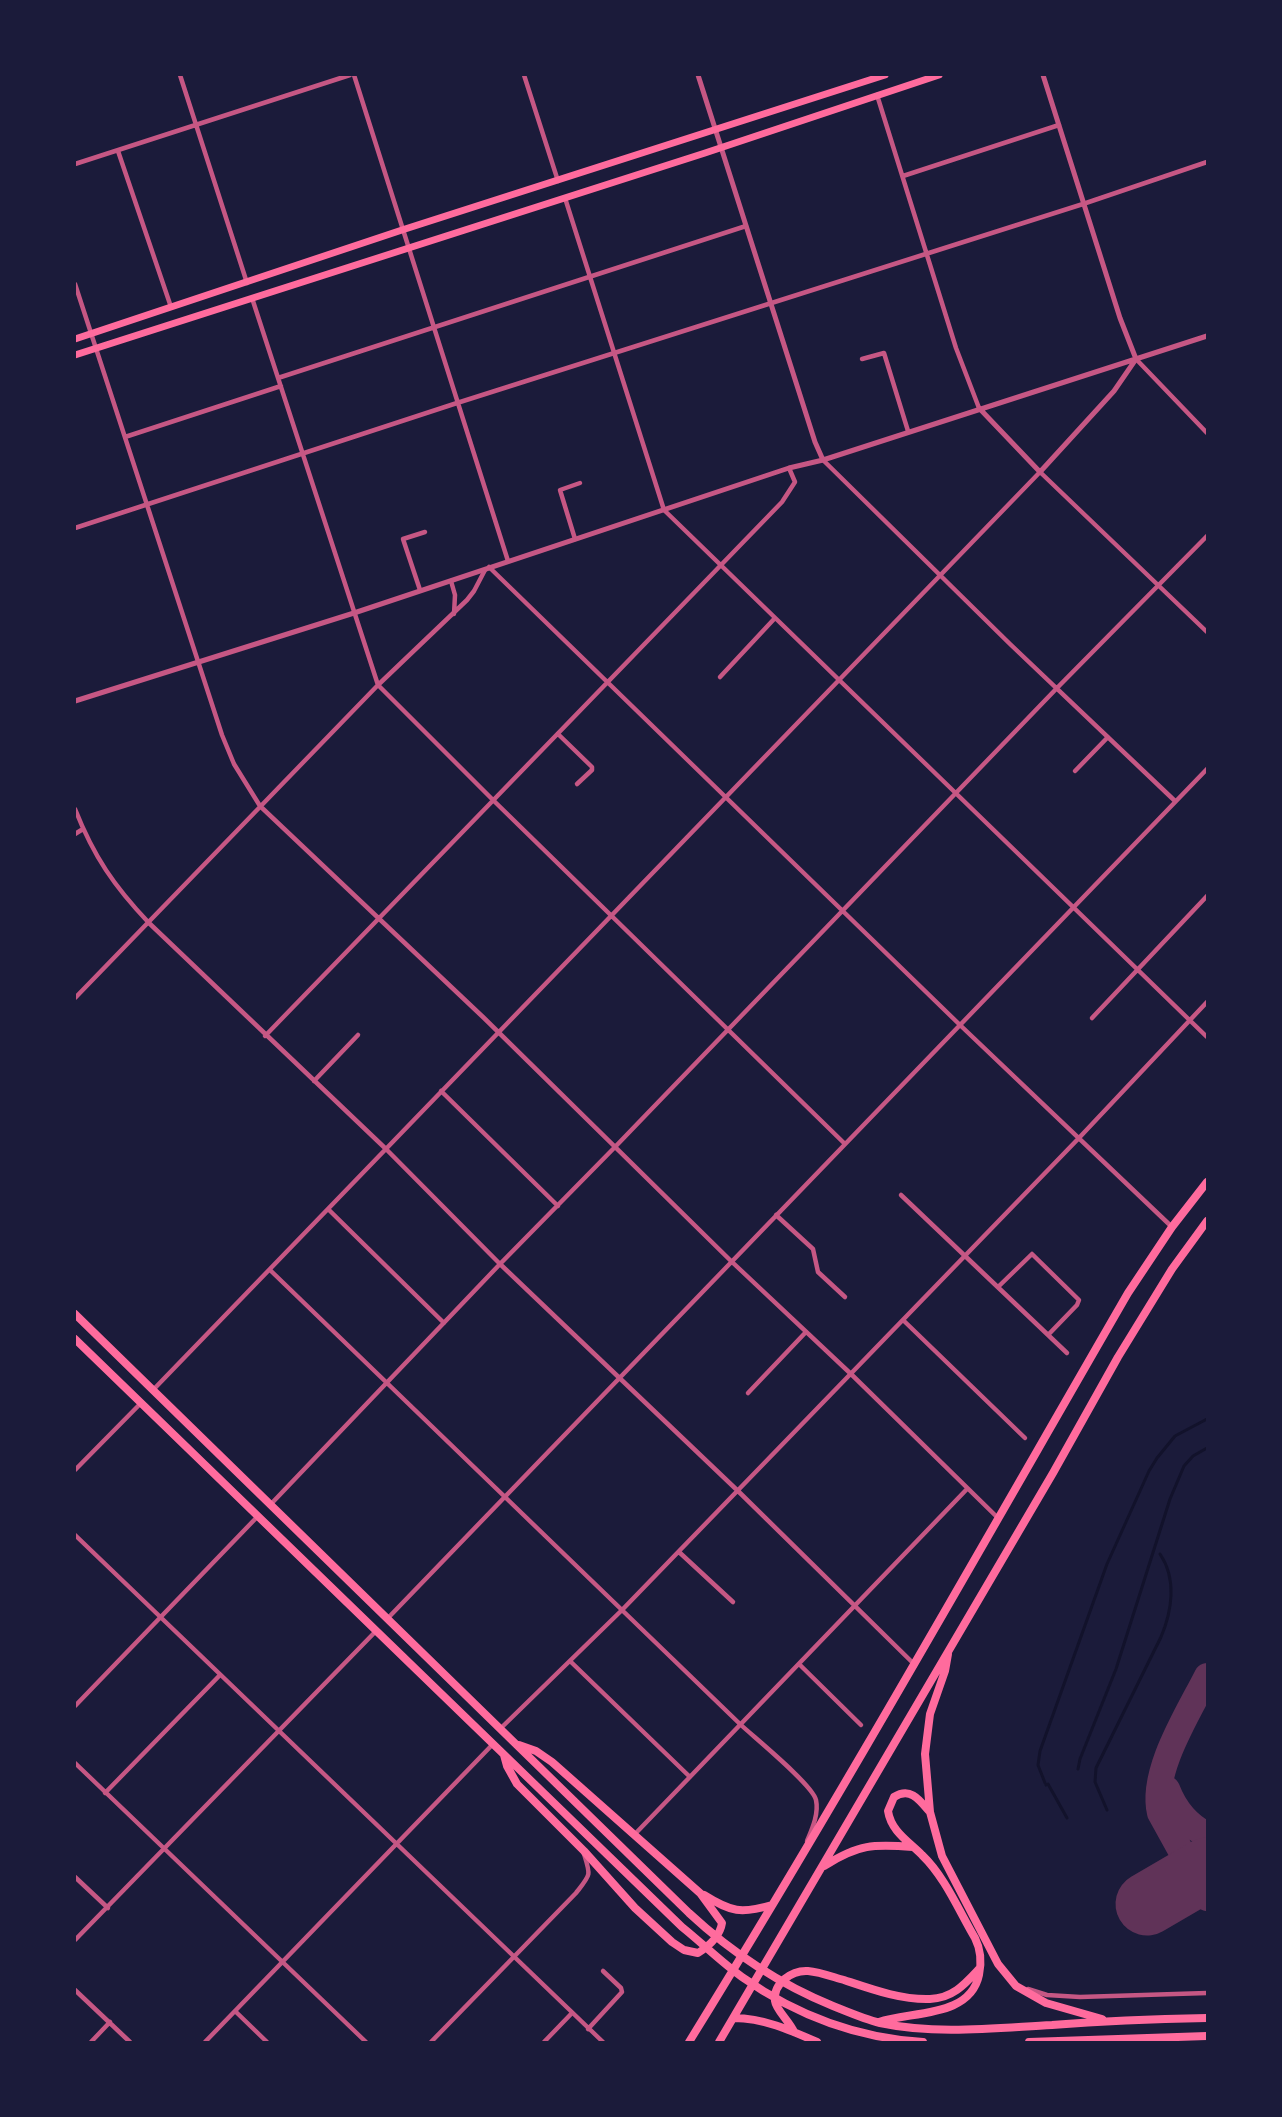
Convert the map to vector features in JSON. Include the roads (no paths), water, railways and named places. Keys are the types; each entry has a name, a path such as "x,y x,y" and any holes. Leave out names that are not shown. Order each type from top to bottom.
{"highway":[{"path":"689,2042 800,1861 915,1665 1128,1293 1172,1227 1207,1182"},
{"path":"719,2042 1130,1336 1172,1269 1207,1221"},
{"path":"75,1314 706,1929 750,1962 798,1991 878,2022 936,2030 1207,2018"},
{"path":"75,1339 682,1927 741,1976 773,1997 833,2025 877,2037 923,2042"},
{"path":"948,1651 945,1671 930,1714 925,1754 930,1812 942,1856 998,1964 1016,1986 1030,1995 1063,2009 1109,2021"},
{"path":"504,1754 507,1766 517,1784 654,1926 672,1942 690,1952 698,1953 706,1948 722,1925 721,1920 700,1893 552,1762 536,1751 519,1745"},
{"path":"878,2022 937,2012 957,2003 972,1990 979,1978 980,1947 935,1870 892,1826 888,1811 890,1802 900,1793 914,1794 930,1812"},
{"path":"821,1867 844,1853 872,1845 914,1847"},
{"path":"700,1893 733,1911 753,1911 772,1905"},
{"path":"794,2032 775,2000 780,1984 795,1973 818,1972 876,1990 901,1996 930,1999 956,1991 981,1968"},
{"path":"734,2018 759,2020 817,2042"},
{"path":"1029,2042 1207,2036"}],"main road":[{"path":"75,339 172,309 402,230 716,130 872,77 885,75"},
{"path":"75,356 939,75"}],"street":[{"path":"180,75 247,283"},
{"path":"75,164 352,75 508,561"},
{"path":"524,75 558,181"},
{"path":"698,75 770,304 823,460 1175,801"},
{"path":"1043,75 1125,333 1136,358 1207,433"},
{"path":"877,95 956,348 980,408 1040,472 1207,632"},
{"path":"903,176 1059,125"},
{"path":"118,151 172,309"},
{"path":"75,528 457,403 1083,204 1207,162"},
{"path":"565,198 664,510 1207,1037"},
{"path":"278,378 746,226"},
{"path":"75,284 228,751 245,784 260,806 379,917 731,1262 851,1374 998,1518"},
{"path":"252,298 378,685 845,1144"},
{"path":"75,701 354,613 789,468 823,460 1207,336"},
{"path":"862,359 884,353 908,431"},
{"path":"153,1390 1040,472 1114,392 1136,358"},
{"path":"125,437 280,386"},
{"path":"265,1036 782,502 793,488 794,476 789,468"},
{"path":"575,539 560,490 580,483"},
{"path":"420,590 404,539 425,532"},
{"path":"271,1504 500,1264 1207,536"},
{"path":"75,998 378,685 454,614 474,591 487,568"},
{"path":"487,568 1172,1227"},
{"path":"451,581 455,595 454,614"},
{"path":"720,677 775,618"},
{"path":"558,734 592,767 592,770 577,784"},
{"path":"1076,771 1108,737"},
{"path":"388,1618 1207,769"},
{"path":"75,809 105,871 149,923 386,1149 500,1264 738,1491 915,1665"},
{"path":"75,834 83,829"},
{"path":"1092,1018 1207,896"},
{"path":"501,1728 679,1552 1078,1139 1207,1002"},
{"path":"314,1081 358,1035"},
{"path":"441,1091 558,1206"},
{"path":"900,1195 1067,1353"},
{"path":"328,1209 444,1323"},
{"path":"776,1215 813,1250 818,1272 845,1298"},
{"path":"998,1287 1032,1254 1078,1298 1077,1305 1048,1335"},
{"path":"270,1270 741,1725 810,1788 816,1802 816,1813 800,1861"},
{"path":"903,1320 1025,1438"},
{"path":"748,1393 805,1333"},
{"path":"75,1470 141,1403"},
{"path":"635,1834 968,1489"},
{"path":"75,1706 258,1516"},
{"path":"75,1535 603,2042"},
{"path":"679,1552 733,1602"},
{"path":"75,1940 376,1631"},
{"path":"570,1661 690,1777"},
{"path":"799,1664 861,1725"},
{"path":"105,1793 220,1675"},
{"path":"205,2042 493,1744"},
{"path":"75,1763 366,2042"},
{"path":"431,2042 586,1881 590,1869 584,1851"},
{"path":"75,1876 108,1908"},
{"path":"998,1964 1023,1986 1031,1991 1047,1995 1080,1997 1207,1993"},
{"path":"588,2029 622,1992 621,1988 603,1971"},
{"path":"75,1989 130,2042"},
{"path":"235,2011 267,2042"},
{"path":"544,2042 572,2013"},
{"path":"91,2042 110,2022"}],"waterway":[{"path":"1045,1783 1038,1765 1040,1751 1107,1564 1157,1458 1175,1436 1207,1419"},
{"path":"1078,1769 1116,1669 1170,1499 1184,1466 1193,1456 1207,1448"},
{"path":"1107,1810 1095,1782 1096,1768 1161,1637 1168,1617 1171,1584 1160,1554"},
{"path":"1046,1785 1048,1784 1067,1818"}]}
